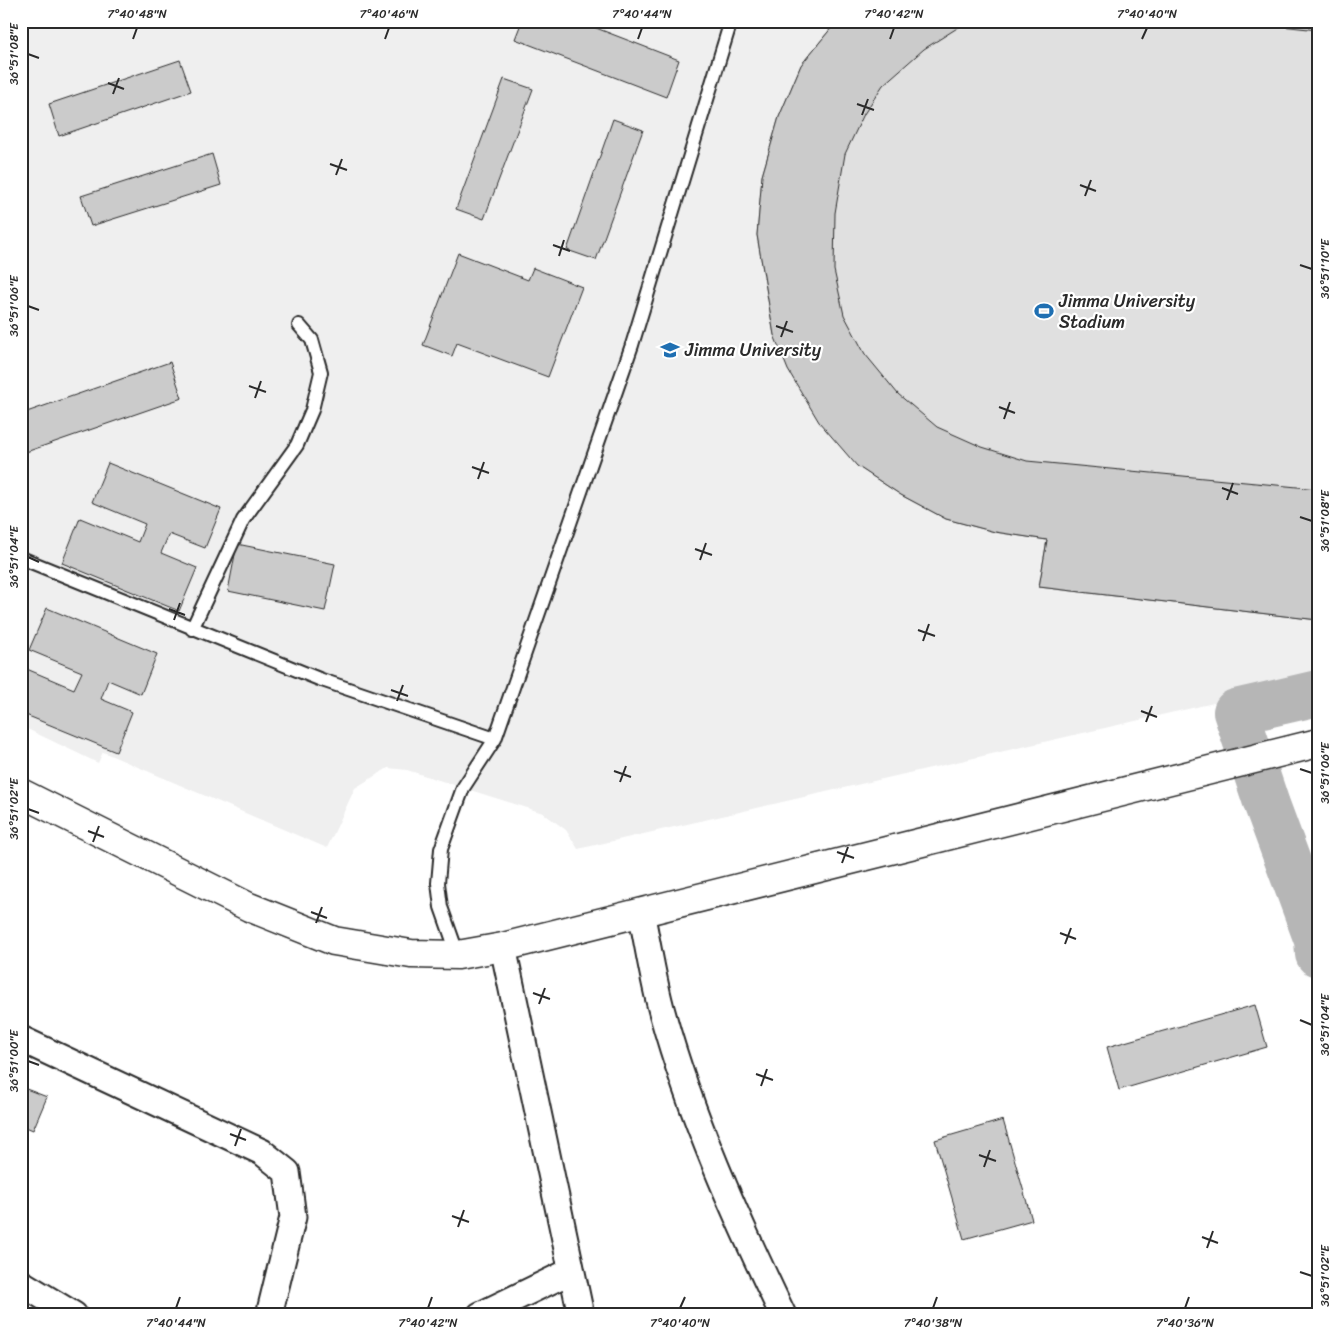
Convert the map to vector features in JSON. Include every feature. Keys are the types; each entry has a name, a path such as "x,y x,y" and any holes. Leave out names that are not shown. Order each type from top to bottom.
{"street":[{"path":"21,793 249,907 334,941 411,954 458,955 503,947 1318,744"},
{"path":"641,912 662,1012 686,1088 735,1214 783,1315"},
{"path":"503,947 581,1315"},
{"path":"21,1039 262,1152 287,1172 293,1217 269,1315"},
{"path":"480,1315 571,1271"},
{"path":"21,1283 74,1315"}],"lane":[{"path":"458,955 441,907 438,883 441,849 463,788 495,739 632,345 731,21"},
{"path":"192,629 243,520 297,445 312,410 322,372 312,340 299,324"},
{"path":"21,558 319,679 495,739"}],"shaded area":[{"name":"Jimma University","path":"21,21 1318,21 1318,679 578,849 566,830 543,813 407,770 388,768 355,788 327,848 103,752 98,763 21,726"},
{"name":"Jimma University Stadium","path":"837,21 1318,21 1318,620 1039,587 1047,540 995,532 946,519 901,495 857,466 774,335 757,235 762,176 779,117 801,65"}],"building":[{"path":"522,21 578,21 679,60 666,97 515,39"},
{"path":"837,21 974,21 962,25 924,49 883,85 864,114 845,154 835,213 834,270 844,315 865,354 898,394 937,427 982,447 1027,461 1318,489 1318,620 1039,587 1047,540 995,532 946,519 901,495 857,466 819,422 788,370 774,335 757,235 762,176 779,117 801,65"},
{"path":"1234,21 1318,21 1318,30"},
{"path":"180,60 191,91 59,136 49,104"},
{"path":"504,79 533,89 484,219 456,209"},
{"path":"613,119 643,130 596,260 567,250"},
{"path":"212,154 221,185 91,226 81,196"},
{"path":"458,253 528,280 533,268 582,287 548,377 457,343 452,356 423,345"},
{"path":"170,362 182,398 23,453 21,446 21,414"},
{"path":"108,463 221,509 205,548 169,534 161,553 197,568 179,611 62,563 80,518 138,542 145,524 92,502"},
{"path":"237,544 335,564 325,611 228,591"},
{"path":"47,608 157,654 141,694 108,680 101,699 132,712 116,752 21,713 22,667 74,689 82,672 29,650"},
{"path":"1255,1005 1267,1047 1119,1090 1107,1047"},
{"path":"21,1087 47,1097 33,1130 21,1125"},
{"path":"1003,1120 1032,1220 964,1239 935,1140"}],"waterway":[{"path":"1318,693 1236,712 1267,805 1317,940 1318,954"}],"place":[{"name":"Jimma University Stadium","path":"1044,311"},
{"name":"Jimma University","path":"670,350"}]}
